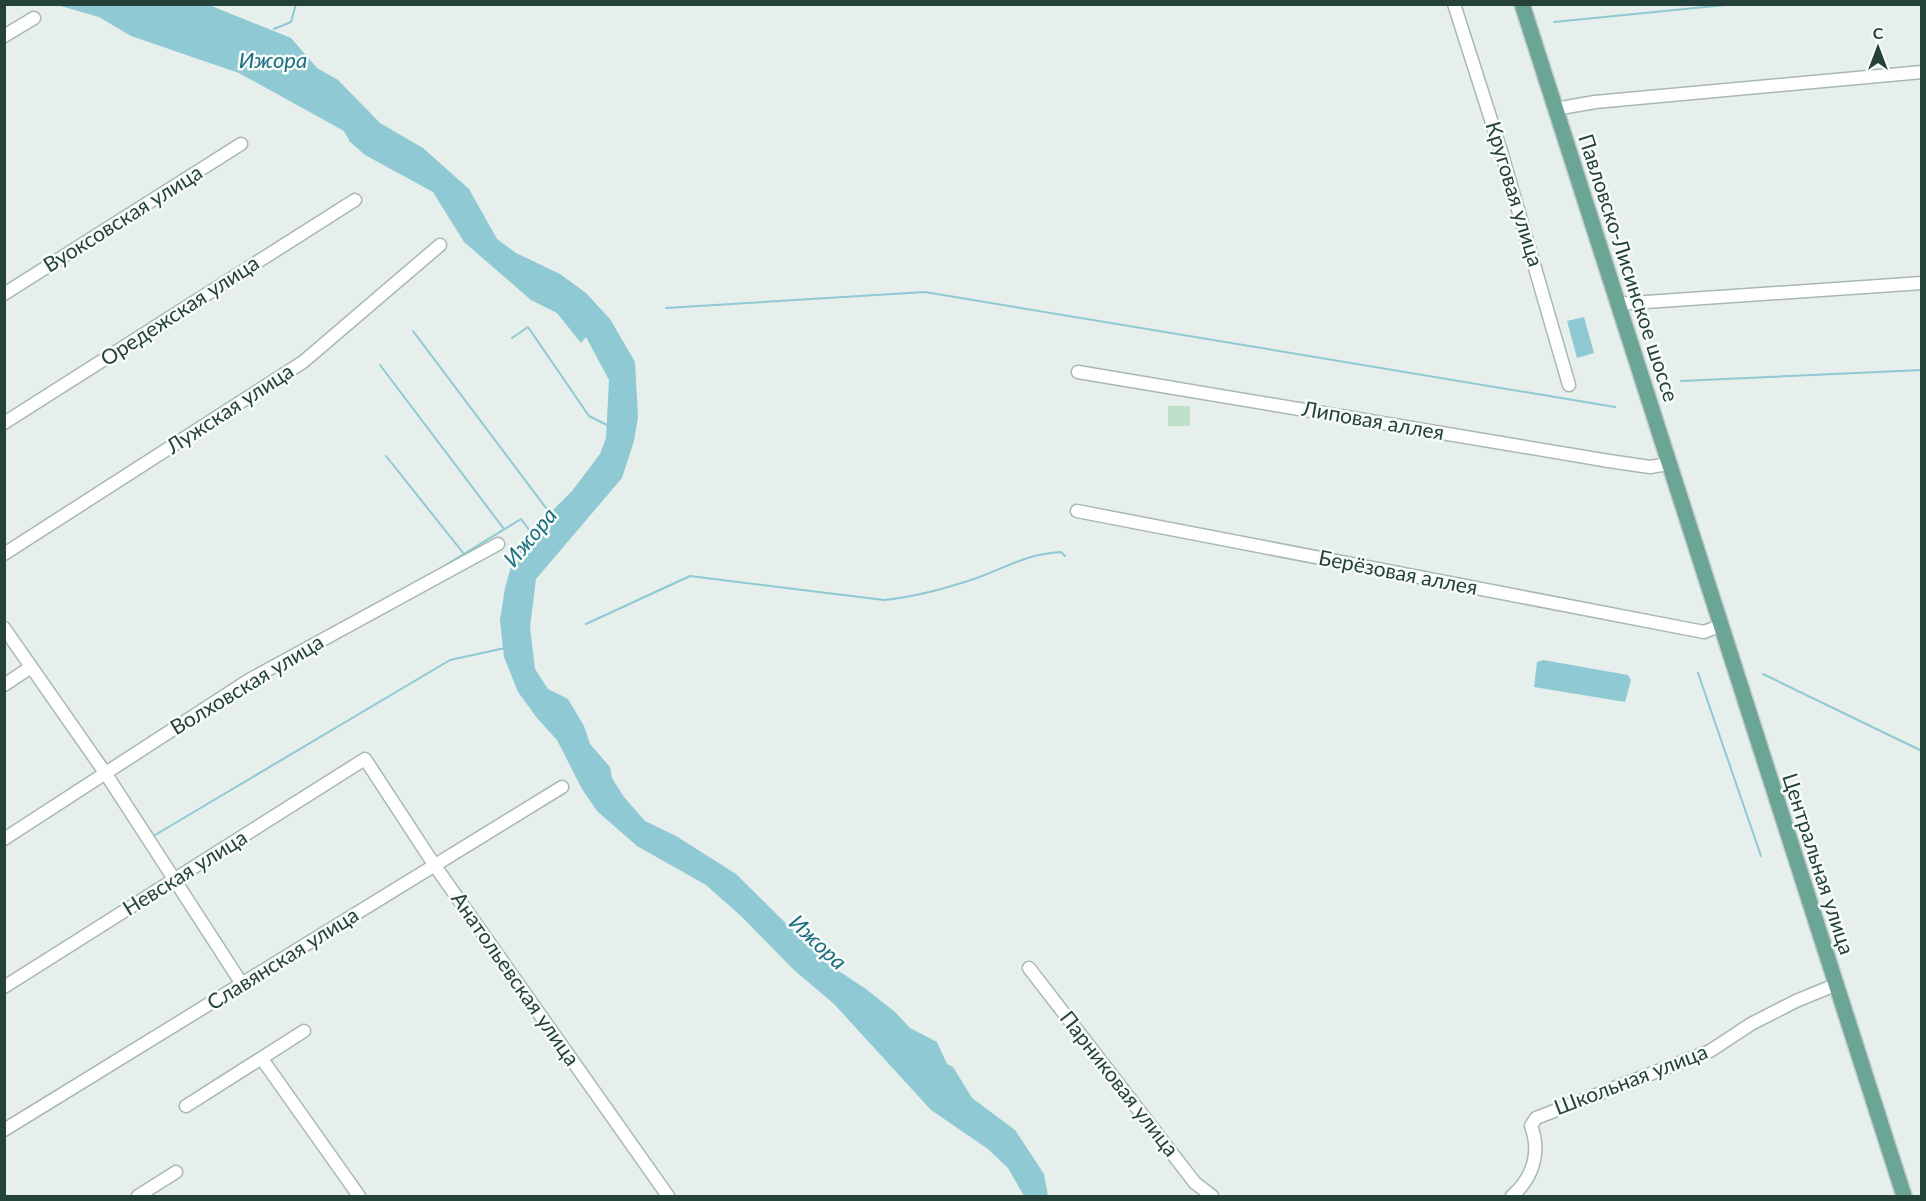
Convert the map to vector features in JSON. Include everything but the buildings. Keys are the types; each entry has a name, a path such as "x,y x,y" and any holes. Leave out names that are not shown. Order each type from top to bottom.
{"main road":[{"name":"Павловско-Лисинское шоссе","path":"1522,4 1694,544"},
{"name":"Центральная улица","path":"1694,544 1904,1197"}],"street":[{"name":"Круговая улица","path":"1454,4 1514,194 1569,385"},
{"path":"4,36 34,18"},
{"path":"1555,110 1595,102 1922,72"},
{"name":"Вуоксовская улица","path":"4,294 241,144"},
{"name":"Оредежская улица","path":"4,423 355,200"},
{"name":"Лужская улица","path":"4,554 303,362 440,245"},
{"path":"1617,304 1922,283"},
{"name":"Липовая аллея","path":"1078,372 1609,461 1650,467 1668,464"},
{"name":"Берёзовая аллея","path":"1077,511 1704,632 1719,626"},
{"name":"Волховская улица","path":"4,839 249,680 498,544"},
{"path":"4,628 105,774 242,984"},
{"path":"4,685 31,667"},
{"name":"Анатольевская улица","path":"365,759 435,866 668,1197"},
{"name":"Невская улица","path":"4,987 365,759"},
{"name":"Славянская улица","path":"4,1130 562,787"},
{"name":"Парниковая улица","path":"1029,968 1196,1183 1212,1197"},
{"name":"Школьная улица","path":"1512,1197 1519,1190 1532,1167 1537,1148 1531,1126 1536,1118 1710,1051 1751,1024 1796,1001 1835,985"},
{"path":"186,1106 304,1031"},
{"path":"262,1059 359,1197"},
{"path":"138,1197 176,1172"}],"green space":[{"path":"1168,406 1190,406 1190,426 1168,426"}],"water":[{"name":"Ижора","path":"57,5 209,5 291,38 317,68 338,80 380,123 423,148 469,189 497,239 516,253 560,274 586,293 610,319 635,362 638,417 634,441 622,478 536,579 530,627 535,669 548,689 568,699 584,726 590,744 610,767 612,778 624,797 645,821 676,836 736,874 825,962 866,989 895,1012 910,1028 937,1042 947,1064 953,1067 972,1098 1015,1130 1044,1174 1048,1196 1024,1196 1008,1168 988,1149 931,1110 834,1004 794,970 741,916 706,885 637,846 597,811 582,789 557,740 518,692 504,657 500,620 505,588 515,553 522,541 572,491 600,454 606,438 609,380 586,337 581,343 557,313 531,300 464,242 433,192 365,155 350,142 344,131 239,73 131,36 99,17"},
{"path":"1584,317 1594,353 1577,358 1567,321"},
{"path":"1543,660 1628,675 1631,680 1625,702 1534,687 1537,662"}],"waterway":[{"path":"274,29 291,22 296,4"},
{"path":"1554,22 1735,4"},
{"path":"666,308 925,292 1615,407"},
{"path":"512,338 528,327 589,416 609,426"},
{"path":"413,331 552,516"},
{"path":"380,365 504,529"},
{"path":"1681,381 1922,370"},
{"path":"386,456 464,554"},
{"path":"441,568 521,519 533,535"},
{"path":"586,624 690,576 884,600 918,595 952,586 1016,562 1048,553 1061,552 1065,556"},
{"path":"155,835 450,660 505,648"},
{"path":"1698,673 1761,856"},
{"path":"1763,674 1922,751"}]}
